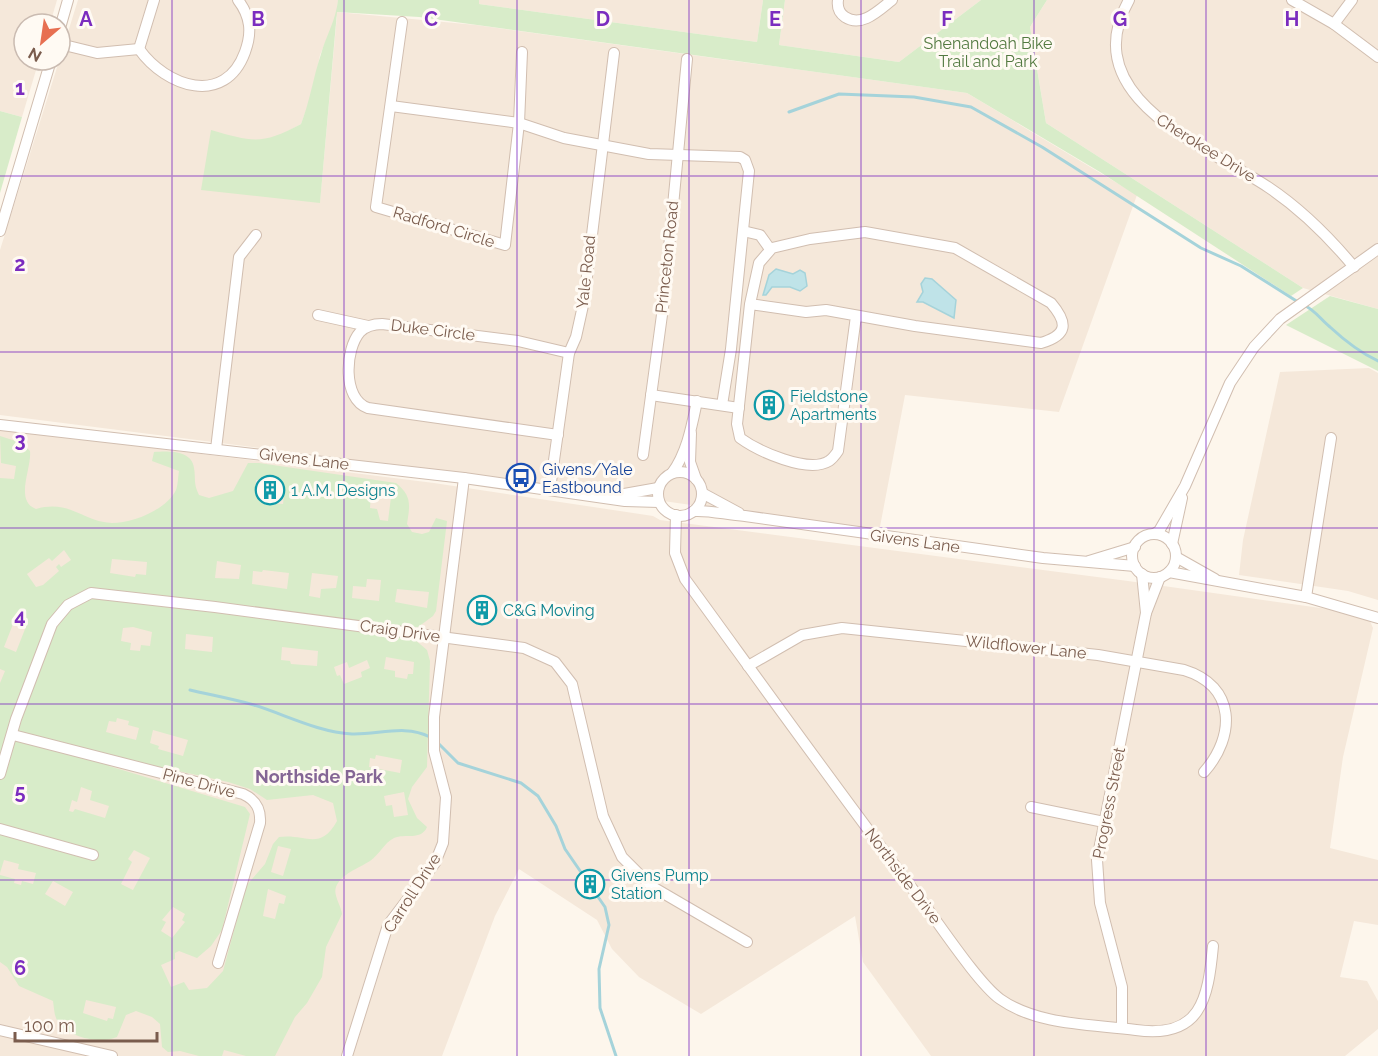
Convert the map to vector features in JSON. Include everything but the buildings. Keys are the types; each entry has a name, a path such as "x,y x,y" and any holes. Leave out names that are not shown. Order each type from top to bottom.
{"street":[{"path":"139,49 154,0"},
{"path":"139,49 146,59 173,80 191,85 213,86 224,81 239,67 247,45 250,24 238,0"},
{"path":"838,0 843,15 854,21 866,19 892,0"},
{"name":"Cherokee Drive","path":"1129,0 1120,23 1117,52 1121,73 1140,104 1161,121 1291,203 1324,232 1354,267"},
{"path":"1292,0 1334,24 1378,57"},
{"path":"1334,24 1352,0"},
{"name":"Radford Circle","path":"402,22 376,207 505,245 519,123 522,52"},
{"path":"72,47 97,53 139,49"},
{"name":"Yale Road","path":"550,489 569,353 580,321 614,53"},
{"name":"Princeton Road","path":"643,454 664,300 687,59"},
{"path":"0,231 47,72"},
{"path":"391,106 519,123 564,138 604,146 676,156 734,156 745,160 749,171 722,405"},
{"path":"743,231 760,235 770,249"},
{"path":"750,304 806,312 826,310 1041,343 1054,339 1062,332 1064,323 1061,314 1052,303 955,248 865,232 810,239 770,249 759,263 750,304 739,408 740,438 751,447 799,463 829,462 838,451 856,316"},
{"path":"216,448 239,257 256,235"},
{"path":"1378,249 1289,313 1264,336 1239,367 1185,486 1159,531 1142,538 1135,547 1139,570 1218,580 1306,597 1378,618"},
{"path":"318,315 368,326"},
{"name":"Duke Circle","path":"558,435 412,417 363,407 354,399 348,385 356,339 368,326 382,324 487,337 539,345 569,353"},
{"path":"651,395 739,408"},
{"path":"691,433 678,465 658,488 659,502 664,510 676,515 694,511 701,500 702,493 690,462 691,433 697,401"},
{"name":"Givens Lane","path":"0,425 216,448 659,502"},
{"path":"1306,597 1332,438"},
{"path":"672,473 687,473 696,479"},
{"name":"Carroll Drive","path":"347,1056 388,925 435,863 444,843 446,797 434,739 464,478"},
{"path":"1185,486 1172,544 1176,557 1218,580"},
{"name":"Givens Lane","path":"607,497 658,488"},
{"name":"Givens Lane","path":"702,493 745,516"},
{"name":"Givens Lane","path":"694,511 1139,570"},
{"name":"Northside Drive","path":"676,515 675,553 685,579 912,888 1000,999 1029,1013 1071,1023 1146,1031 1171,1030 1190,1020 1203,1003 1207,991 1213,946"},
{"path":"1154,534 1172,544"},
{"name":"Givens Lane","path":"1085,562 1135,547"},
{"path":"1165,575 1176,557"},
{"name":"Progress Street","path":"1139,570 1146,614"},
{"name":"Progress Street","path":"1122,1028 1124,1003 1120,973 1096,879 1104,822 1146,614 1165,575"},
{"name":"Craig Drive","path":"0,774 16,719 52,624 68,605 91,593 529,649 547,657 561,668 574,690 603,816 622,857 651,886 747,942"},
{"name":"Wildflower Lane","path":"748,666 802,635 842,628 1138,661 1198,674 1220,695 1225,710 1225,733 1215,758 1204,772"},
{"name":"Pine Drive","path":"13,735 243,794 256,803 260,811 260,823 218,963"},
{"path":"1031,807 1104,822"},
{"path":"0,829 93,855"},
{"path":"0,1030 112,1056"}],"shaded area":[{"path":"0,0 57,0 54,12 12,12 12,72 35,72 22,117 0,111"},
{"path":"78,0 338,0 337,12 476,25 967,93 1137,195 1059,412 905,395 879,532 566,487 0,415 0,250 56,72 72,72 72,19","holes":["337,15 320,202 250,142 277,137 301,124 312,94 320,55"]},
{"path":"479,0 763,0 757,42 479,4"},
{"path":"785,0 981,0 899,62 779,45"},
{"path":"1047,0 1378,0 1378,309 1303,288 1046,123 1030,27"},
{"path":"1369,368 1378,373 1378,600 1348,591 1239,575 1243,540 1280,372"},
{"path":"0,429 434,483 653,516 660,520 1328,609 1370,621 1373,628 1343,757 1330,848 1378,860 1378,925 1354,921 1340,977 1367,981 1378,1001 1378,1029 1345,1056 931,1056 863,962 855,916 701,1014 639,977 612,949 597,920 519,869 495,916 442,1056 0,1056"}],"green space":[{"name":"Shenandoah Bike Trail and Park","path":"338,0 479,0 479,4 757,42 763,0 785,0 779,45 899,62 981,0 1047,0 1030,27 1046,123 1303,288 1291,296 1100,172 967,93 419,17 337,12 320,203 201,190 211,130 237,137 257,139 288,131 301,124"},
{"path":"0,111 22,117 0,193"},
{"path":"1330,296 1378,309 1378,371 1286,325"},
{"path":"0,436 22,443 30,451 25,492 30,505 36,509 58,507 67,509 102,522 112,523 139,518 165,504 171,497 177,488 179,471 152,461 154,452 179,453 189,458 194,468 195,484 199,495 209,498 233,491 248,463 259,463 396,483 405,492 409,501 407,524 412,532 422,534 429,532 436,518 447,521 436,611 433,616 414,630 414,639 427,650 430,661 427,767 412,787 408,799 417,818 427,827 421,834 390,840 370,861 338,882 336,893 342,914 326,947 322,977 307,1003 295,1017 275,1056 246,1056 224,1050 222,1056 199,1056 180,1051 168,1052 162,1047 160,1024 152,1017 136,1011 126,1015 117,1037 102,1040 84,1038 62,1026 57,1020 53,1001 19,986 7,967 0,962 0,875 15,879 14,883 21,885 22,881 33,884 36,873 18,869 19,864 4,860 0,873 0,683 5,671 0,669 0,478 14,479 16,466 1,463","holes":["256,480 274,481 274,485 285,486 283,504 271,503 272,496 255,494","371,495 391,497 388,521 380,520 377,509 370,508","64,550 71,560 61,567 59,564 56,567 59,571 43,585 36,587 27,574 49,558 52,561","112,559 147,562 146,575 136,574 135,577 110,573","217,561 241,565 239,579 215,578","253,571 289,573 287,589 252,584","312,573 338,576 336,588 321,589 320,598 309,596","367,579 381,580 379,601 352,598 353,586 366,587","397,589 429,592 427,608 395,602","15,619 27,624 16,652 4,647","133,627 152,632 150,646 141,645 140,651 130,650 131,643 121,641 123,628","186,634 213,637 212,652 185,649","282,647 318,651 317,666 291,664 290,661 281,660","386,657 414,662 413,674 408,674 407,679 395,677 395,671 384,669","367,660 370,668 361,672 362,677 344,684 340,675 337,676 334,667 347,662 349,668","117,718 129,721 128,725 139,728 136,740 106,732 109,721 116,722","153,730 188,740 183,756 158,749 159,746 150,743","376,755 402,760 400,773 369,767 370,758 375,759","110,756 228,782 250,789 267,800 313,795 333,803 337,821 324,836 318,839 279,837 273,844 265,864 246,886 223,971 207,988 189,990 184,982 171,987 161,965 175,959 175,953 179,951 197,958 211,946 222,930 250,814 245,807 109,766","81,787 92,791 90,800 109,806 105,818 75,809 73,812 69,811 72,800 77,802","404,792 408,815 394,817 392,805 386,806 384,796","278,846 291,849 283,876 271,872","134,850 150,858 133,890 121,884 132,862 128,859","53,881 73,892 65,906 45,894","268,889 286,896 284,904 279,903 275,919 263,916","173,907 185,914 182,920 185,922 172,938 161,931 166,922 162,920","86,1000 116,1007 113,1019 108,1018 107,1021 83,1013"]}],"water":[{"path":"776,269 793,274 800,270 805,273 807,286 800,291 790,287 772,287 766,295 763,295 769,275"},
{"path":"925,278 932,279 956,300 954,318 923,302 917,302 923,292 921,284"}],"waterway":[{"path":"789,112 839,94 914,97 971,107 1042,147 1201,248 1241,266 1298,302"},
{"path":"1304,305 1347,341 1378,361"},
{"path":"190,690 254,705 314,727 339,733 411,731 430,737"},
{"path":"438,743 458,763 521,783 538,796 556,826 565,849 605,907 609,925 599,969 600,1008 616,1056"}],"place":[{"name":"Fieldstone Apartments","path":"769,405"},
{"name":"Givens/Yale Eastbound","path":"521,478"},
{"name":"1 A.M. Designs","path":"270,490"},
{"name":"C&G Moving","path":"482,610"},
{"name":"Givens Pump Station","path":"590,884"}],"district":[{"name":"Northside Park","path":"319,776"}]}
